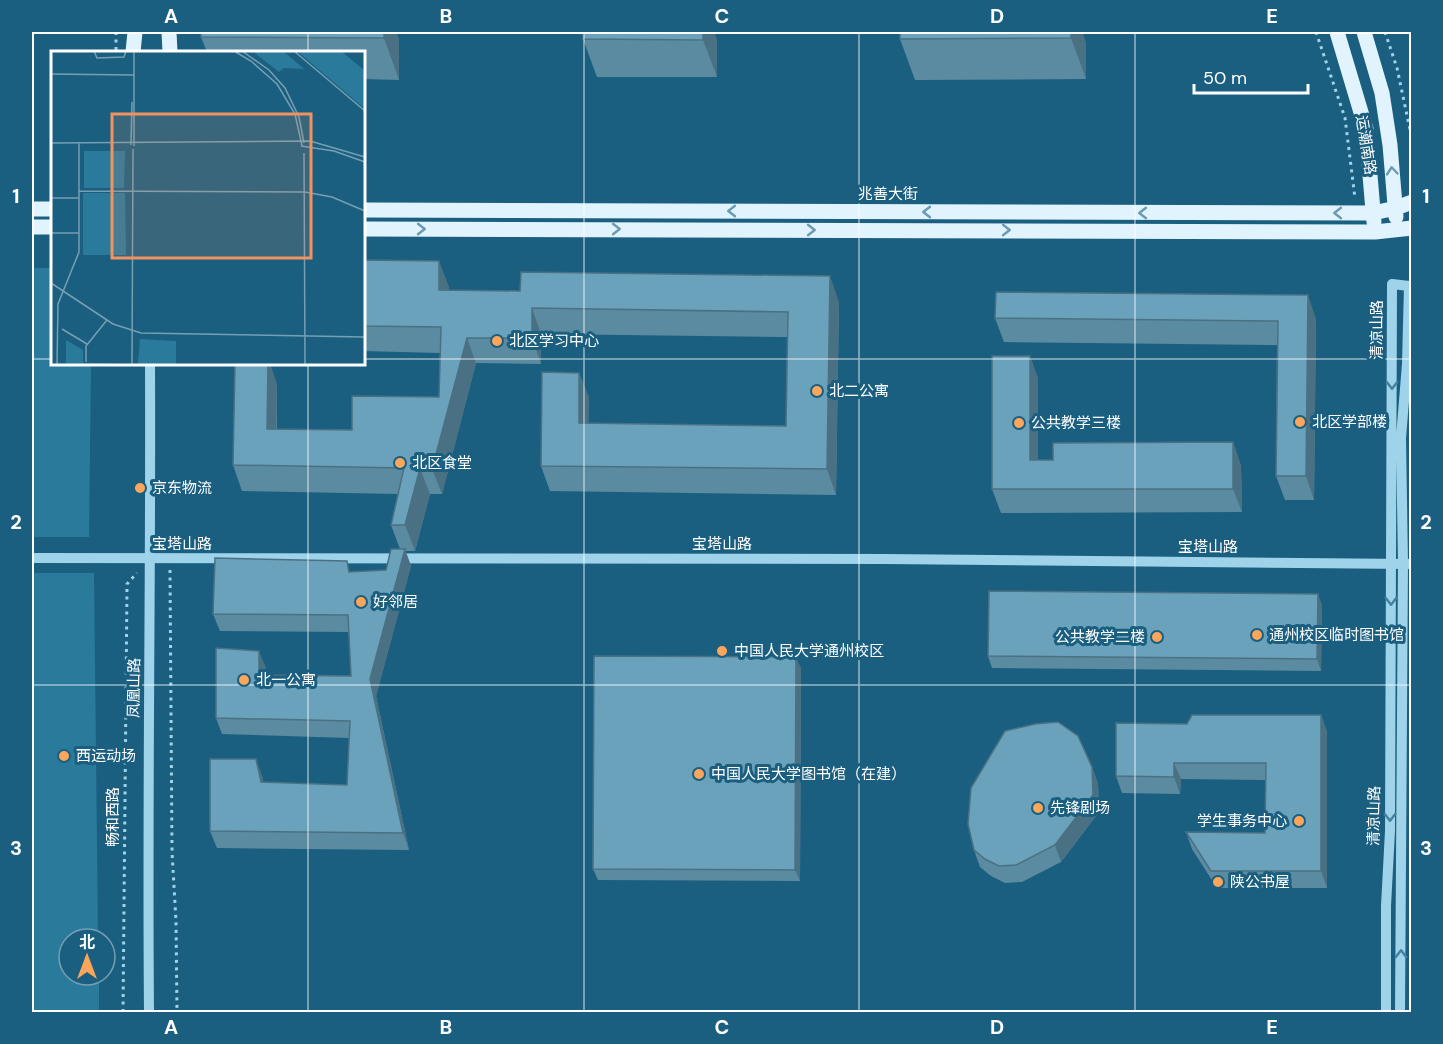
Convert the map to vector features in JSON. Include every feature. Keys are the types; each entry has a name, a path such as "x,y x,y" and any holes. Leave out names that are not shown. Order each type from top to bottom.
{"main road":[{"path":"133,51 135,32"},
{"path":"168,32 170,51"},
{"name":"运潮南路","path":"1337,32 1366,129 1365,213 1375,232"},
{"name":"运潮南路","path":"1364,32 1382,93 1396,208 1404,229"},
{"name":"兆善大街","path":"364,210 1365,213 1396,208 1412,202"},
{"path":"32,209 51,209"},
{"path":"32,227 51,227"},
{"path":"364,228 1375,232 1404,229"}],"street":[{"name":"清凉山路","path":"1386,1012 1386,906 1390,831 1392,284 1409,286 1407,364 1401,438 1407,563 1400,1012"},
{"name":"凤凰山路","path":"149,1012 150,364"},
{"name":"宝塔山路","path":"32,558 885,559 1407,563"}],"path":[{"path":"116,32 116,51"},
{"name":"运潮南路","path":"1316,32 1345,118 1365,213"},
{"path":"1385,32 1397,68 1412,139"},
{"name":"畅和西路","path":"123,1012 127,584 150,559"},
{"path":"170,559 172,852 176,921 177,1012"}],"shaded area":[{"path":"32,268 51,268 51,364 91,364 89,537 32,537"},
{"name":"西运动场","path":"32,573 94,573 98,927 57,927 57,987 99,987 99,1012 32,1012"}],"building":[{"path":"201,32 384,32 384,38 201,37"},
{"path":"583,32 703,32 703,40 583,39"},
{"path":"900,32 1071,32 1071,38 900,39"},
{"path":"364,260 439,261 439,290 520,291 521,272 830,276 827,469 541,466 542,372 579,373 579,423 786,426 788,312 532,308 532,338 467,338 432,469 420,468 405,525 391,525 404,468 233,465 235,364 268,364 267,429 352,430 352,396 439,397 441,327 364,326"},
{"path":"996,292 1308,295 1306,476 1276,476 1278,321 995,318"},
{"path":"992,356 1030,356 1030,460 1053,460 1053,443 1233,442 1233,489 992,489"},
{"name":"北一公寓","path":"391,549 405,549 370,679 403,833 210,831 210,759 256,759 261,782 347,785 350,721 216,718 216,648 259,651 259,675 351,676 348,615 213,614 215,558 347,561 349,572 386,570"},
{"name":"公共教学二楼","path":"989,591 1318,594 1317,659 988,656"},
{"name":"中国人民大学图书馆（在建）","path":"594,656 796,657 795,870 593,869"},
{"name":"学生事务中心","path":"1192,715 1321,715 1321,871 1211,871 1186,832 1265,833 1266,763 1174,763 1174,777 1116,776 1116,723 1187,724"},
{"name":"先锋剧场","path":"1058,722 1078,736 1092,767 1093,795 1055,845 1016,865 999,866 974,850 968,824 971,788 1005,731 1035,724"}],"place":[{"name":"北区学习中心","path":"497,341"},
{"name":"北二公寓","path":"817,391"},
{"name":"北区学部楼","path":"1300,422"},
{"name":"公共教学三楼","path":"1019,423"},
{"name":"北区食堂","path":"400,463"},
{"name":"京东物流","path":"140,488"},
{"name":"好邻居","path":"361,602"},
{"name":"通州校区临时图书馆","path":"1257,635"},
{"name":"公共教学二楼","path":"1157,637"},
{"name":"中国人民大学通州校区","path":"722,651"},
{"name":"北一公寓","path":"244,680"},
{"name":"西运动场","path":"64,756"},
{"name":"中国人民大学图书馆（在建）","path":"699,774"},
{"name":"先锋剧场","path":"1038,808"},
{"name":"学生事务中心","path":"1299,821"},
{"name":"陕公书屋","path":"1218,882"}]}
